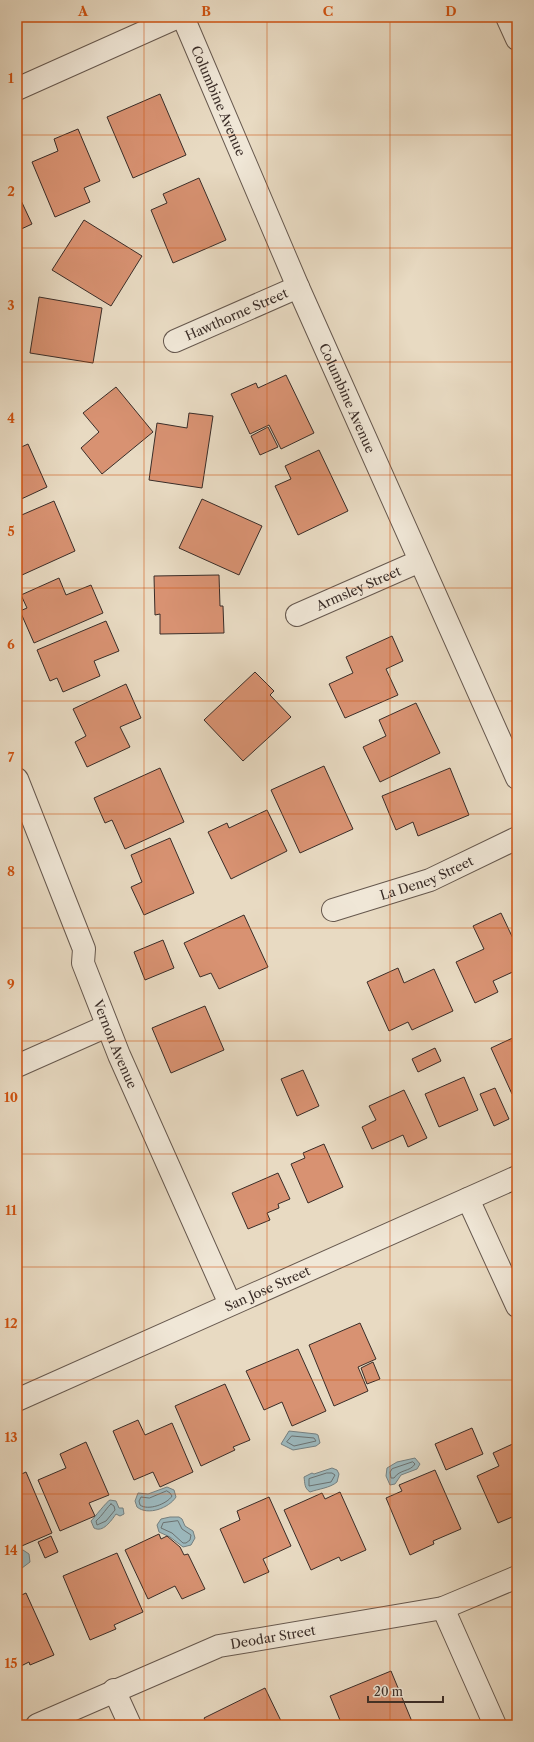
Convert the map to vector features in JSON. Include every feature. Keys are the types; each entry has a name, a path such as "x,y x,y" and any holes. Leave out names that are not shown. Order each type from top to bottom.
{"street":[{"path":"17,89 178,17"},
{"name":"Columbine Avenue","path":"183,17 298,287 517,778"},
{"path":"507,17 517,39"},
{"name":"Hawthorne Street","path":"175,341 298,287"},
{"name":"Armsley Street","path":"298,615 420,562"},
{"name":"Vernon Avenue","path":"17,779 84,949 83,963 107,1026 230,1304"},
{"name":"La Deney Street","path":"333,910 430,880 517,838"},
{"path":"17,1066 107,1026"},
{"name":"San Jose Street","path":"17,1400 517,1177"},
{"path":"468,1199 517,1306"},
{"name":"Deodar Street","path":"36,1725 114,1690 220,1646 443,1608 517,1577"},
{"path":"443,1608 495,1725"},
{"path":"114,1690 130,1725"}],"water":[{"path":"289,1431 316,1434 318,1435 320,1443 316,1446 293,1450 281,1444"},
{"path":"415,1458 420,1464 417,1469 401,1475 395,1484 390,1485 386,1476 387,1468 397,1462"},
{"path":"332,1468 337,1470 339,1474 337,1482 331,1486 310,1492 307,1489 304,1477 312,1473 314,1474"},
{"path":"167,1487 174,1490 176,1497 173,1501 158,1510 152,1511 142,1510 137,1507 135,1501 138,1493 148,1494"},
{"path":"110,1500 116,1501 119,1508 123,1508 124,1514 120,1516 116,1514 104,1528 94,1528 91,1521"},
{"path":"179,1517 182,1519 185,1526 193,1531 195,1538 191,1545 183,1547 170,1537 159,1532 157,1525 161,1519"},
{"path":"17,1550 23,1550 29,1554 30,1562 22,1568 17,1568"}],"building":[{"path":"160,94 186,155 133,178 107,117"},
{"path":"78,129 100,181 84,188 90,202 55,217 32,162 58,151 54,139"},
{"path":"199,178 226,240 173,263 151,210 167,203 163,194"},
{"path":"17,192 32,224 17,231"},
{"path":"84,220 142,256 111,306 52,270"},
{"path":"39,297 102,308 93,363 30,353"},
{"path":"286,375 314,433 281,449 269,425 250,434 231,394 256,383 258,388"},
{"path":"116,387 153,432 102,474 81,448 99,432 83,413"},
{"path":"189,413 213,416 202,488 149,480 157,423 187,428"},
{"path":"268,427 278,447 260,455 251,436"},
{"path":"28,444 47,487 17,501 17,449"},
{"path":"319,450 348,511 298,535 275,486 291,479 285,466"},
{"path":"202,499 262,526 239,575 179,548"},
{"path":"54,501 75,551 22,575 17,563 17,517"},
{"path":"219,575 220,606 223,606 224,633 160,634 160,614 155,615 154,576"},
{"path":"59,578 66,595 91,585 103,613 34,643 20,611 27,608 21,595"},
{"path":"106,621 119,651 94,661 100,676 63,692 57,678 50,681 37,650"},
{"path":"392,636 403,661 386,669 398,695 345,718 329,684 353,673 346,657"},
{"path":"255,672 274,691 270,695 291,717 243,761 204,720"},
{"path":"126,684 141,718 120,727 130,747 87,767 75,742 86,736 73,709"},
{"path":"416,703 440,753 380,782 363,747 386,736 379,720"},
{"path":"324,766 353,829 300,853 271,790"},
{"path":"160,768 184,822 125,849 112,820 105,823 94,798"},
{"path":"450,768 469,815 418,836 413,822 396,830 382,796"},
{"path":"267,810 287,851 231,879 208,832 227,823 229,828"},
{"path":"170,838 194,893 144,915 131,887 142,882 131,855"},
{"path":"501,913 517,947 517,970 493,981 498,992 475,1003 456,962 484,949 473,926"},
{"path":"244,915 268,967 219,989 211,973 200,977 184,943"},
{"path":"163,940 174,968 145,980 134,952"},
{"path":"398,968 404,983 434,969 453,1011 412,1030 408,1022 389,1031 367,982"},
{"path":"205,1006 224,1050 171,1073 152,1028"},
{"path":"517,1036 517,1092 512,1094 491,1048"},
{"path":"435,1048 441,1061 418,1072 412,1059"},
{"path":"303,1070 319,1106 297,1116 281,1079"},
{"path":"464,1077 478,1110 439,1127 425,1094"},
{"path":"495,1088 509,1119 494,1126 480,1094"},
{"path":"404,1090 427,1138 408,1147 403,1135 372,1149 362,1127 376,1120 369,1106"},
{"path":"324,1144 343,1187 308,1203 291,1164 305,1158 303,1153"},
{"path":"278,1173 290,1199 278,1204 279,1208 267,1213 270,1220 248,1229 232,1193"},
{"path":"360,1323 376,1359 358,1367 368,1391 334,1406 309,1345"},
{"path":"298,1349 326,1411 292,1426 282,1402 264,1410 246,1371"},
{"path":"373,1362 380,1379 367,1384 361,1368"},
{"path":"225,1384 250,1440 233,1447 235,1450 201,1466 175,1406"},
{"path":"138,1420 145,1435 172,1423 193,1472 160,1487 153,1472 134,1480 113,1431"},
{"path":"472,1428 483,1454 446,1470 435,1444"},
{"path":"86,1442 109,1495 89,1503 95,1516 60,1531 38,1480 66,1468 60,1454"},
{"path":"517,1442 517,1515 498,1523 477,1476 499,1466 493,1453"},
{"path":"435,1470 461,1529 433,1541 434,1544 410,1555 386,1498 402,1491 399,1485"},
{"path":"26,1472 52,1533 17,1548 17,1476"},
{"path":"340,1492 366,1550 341,1561 339,1557 311,1570 284,1510 322,1493 325,1499"},
{"path":"269,1497 291,1546 263,1559 269,1572 244,1583 220,1529 240,1520 237,1511"},
{"path":"159,1534 161,1539 167,1536 180,1547 184,1555 188,1554 205,1589 182,1599 175,1586 148,1599 125,1550"},
{"path":"51,1536 58,1552 45,1558 38,1542"},
{"path":"117,1553 143,1612 114,1625 116,1629 90,1640 63,1576"},
{"path":"26,1593 54,1655 30,1665 29,1662 17,1668 17,1597"},
{"path":"391,1671 413,1724 342,1725 330,1696"},
{"path":"265,1688 282,1723 279,1725 208,1725 204,1718"}]}
